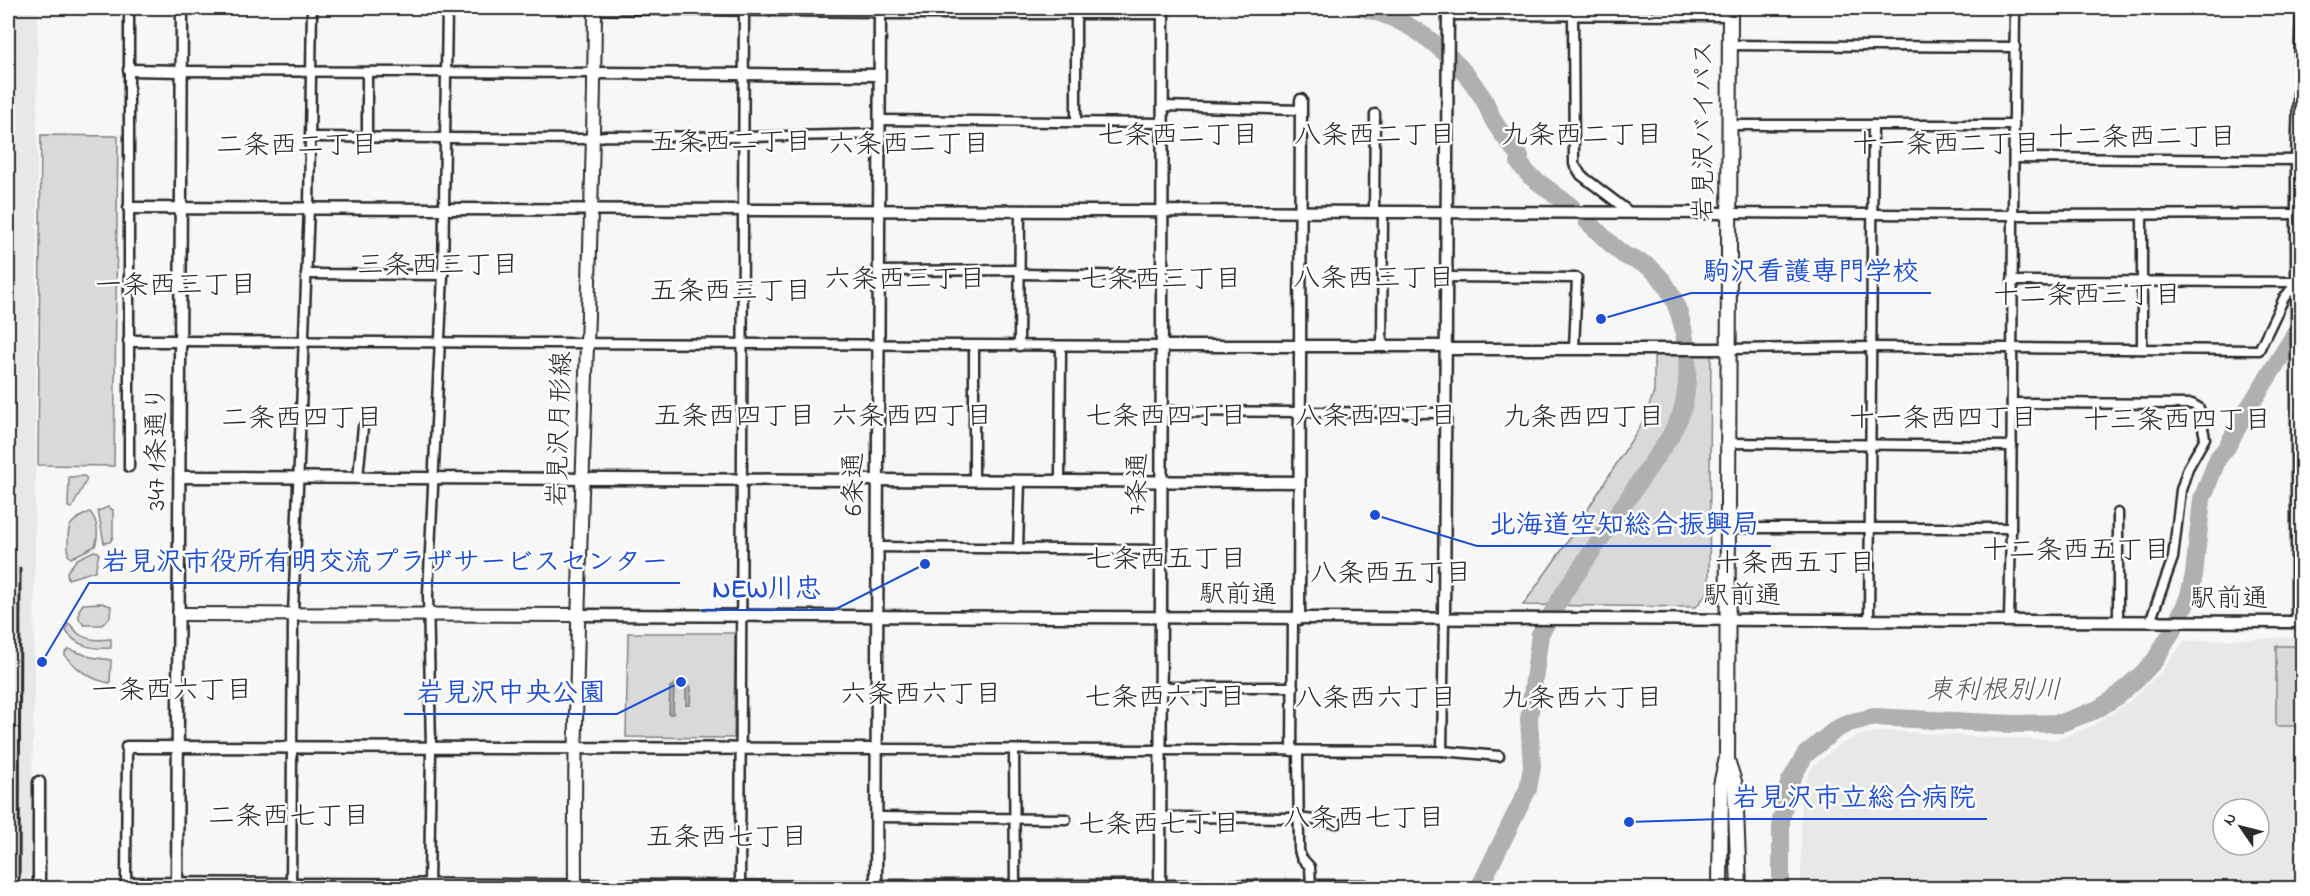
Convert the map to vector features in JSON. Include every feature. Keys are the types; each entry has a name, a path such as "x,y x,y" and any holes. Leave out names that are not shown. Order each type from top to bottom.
{"highway":[{"name":"岩見沢バイパス","path":"1720,888 1721,785 1726,758 1730,349 1730,12"},
{"name":"岩見沢バイパス","path":"1726,758 1735,785 1739,888"}],"main road":[{"name":"岩見沢月形線","path":"575,886 577,615 593,209 595,8"},
{"path":"179,614 577,615"}],"street":[{"path":"129,8 129,467"},
{"name":"347 1条通り","path":"177,886 182,8"},
{"path":"291,885 293,615 309,207 312,8"},
{"path":"429,886 431,748 429,594 443,275 447,8"},
{"path":"595,8 1029,11 1076,14 1163,11"},
{"path":"2009,621 2015,8"},
{"path":"2300,622 2296,376 2297,160 2302,8"},
{"path":"740,886 744,9"},
{"name":"6条通","path":"876,887 880,10"},
{"name":"7条通","path":"1160,887 1163,11"},
{"path":"1443,751 1448,11 1573,16 1730,12"},
{"path":"1076,14 1076,122"},
{"path":"1573,16 1574,164 1581,175 1628,211"},
{"path":"1730,45 2015,47"},
{"path":"129,70 879,75"},
{"path":"367,73 367,138"},
{"path":"1163,106 1301,105 1299,482 1293,687 1299,850 1301,857 1310,867 1311,886"},
{"path":"1375,114 1382,346"},
{"path":"879,120 1162,123"},
{"path":"1730,125 2014,125"},
{"path":"1869,621 1873,125"},
{"path":"310,137 583,139 879,134"},
{"path":"2014,158 2297,160"},
{"path":"129,207 1536,213 1628,211 1872,215 2297,214"},
{"path":"1019,346 1020,211"},
{"path":"2142,214 2142,349"},
{"path":"878,271 1162,276"},
{"path":"306,274 443,275"},
{"path":"1446,278 1577,278 1574,349"},
{"path":"2012,281 2297,282"},
{"path":"129,341 1382,346 1574,349 1872,347 2259,350 2284,298 2297,282"},
{"path":"974,346 974,480"},
{"path":"1060,346 1060,480"},
{"path":"2012,403 2192,404 2199,408 2205,438 2188,468 2181,490 2172,558 2153,622"},
{"path":"1162,411 1446,413"},
{"path":"358,477 363,428"},
{"path":"1728,443 2012,446"},
{"path":"180,477 1299,482"},
{"path":"1018,549 1020,481"},
{"path":"2118,513 2118,622"},
{"path":"1728,528 2011,528"},
{"path":"877,547 1161,550"},
{"name":"駅前通","path":"577,615 2300,622"},
{"path":"1161,687 1293,687"},
{"path":"1365,887 177,886 126,882 127,747 1443,751 1499,756"},
{"path":"1014,750 1015,886"},
{"path":"39,782 39,888"},
{"path":"877,817 1066,819"},
{"path":"1160,817 1298,818 1337,823"}],"shaded area":[{"path":"8,8 38,8 34,698 30,888 8,888"},
{"path":"41,135 118,136 114,466 38,465"},
{"path":"1654,355 1711,355 1709,591 1696,607 1523,605 1566,544 1644,420 1654,392"},
{"path":"84,476 87,479 72,508 68,507 69,477"},
{"path":"108,507 113,510 113,537 110,542 104,543 98,511"},
{"path":"90,512 97,528 95,546 71,558 68,555 69,528 75,520"},
{"path":"94,551 99,554 95,571 68,579 67,572 77,559"},
{"path":"102,603 111,606 110,617 102,625 84,625 79,619 79,610 83,604"},
{"path":"68,623 79,634 87,638 111,639 111,648 80,644 66,631"},
{"path":"628,633 735,633 734,738 626,737"},
{"path":"2302,637 2302,888 1801,888 1801,801 1804,784 1814,765 1840,744 1861,735 1887,731 2034,740 2058,739 2094,725 2130,701 2163,670 2184,641"},
{"path":"2276,646 2302,646 2302,726 2276,726"},
{"path":"69,649 91,657 111,660 110,683 91,677 75,666 65,656 65,652"},
{"path":"677,683 691,687 690,705 686,705 686,688 681,686 674,688 673,714 669,714 670,687"}],"waterway":[{"path":"1362,8 1380,13 1415,30 1460,67 1483,98 1493,120 1520,157 1519,163 1530,176 1572,207"},
{"path":"1479,888 1528,789 1532,767 1529,719 1540,634 1565,591 1671,435 1681,414 1685,397 1687,356 1680,315 1672,296 1662,280 1649,267 1624,255 1587,221"},
{"name":"東利根別川","path":"1781,888 1781,821 1789,783 1805,755 1835,730 1848,723 1874,717 2012,724 2061,723 2096,710 2115,698 2144,672 2155,660 2188,599 2194,575 2202,499 2218,458 2227,447 2246,412 2302,323"}],"railway":[{"path":"19,888 20,569"}],"place":[{"name":"駒沢看護専門学校","path":"1601,319"},
{"name":"北海道空知総合振興局","path":"1375,515"},
{"name":"NEW川忠","path":"925,564"},
{"name":"岩見沢市役所有明交流プラザサービスセンター","path":"42,662"},
{"name":"岩見沢中央公園","path":"681,682"},
{"name":"岩見沢市立総合病院","path":"1629,822"}],"district":[{"name":"七条西二丁目","path":"1178,136"},
{"name":"八条西二丁目","path":"1375,136"},
{"name":"九条西二丁目","path":"1582,136"},
{"name":"十二条西二丁目","path":"2142,138"},
{"name":"五条西二丁目","path":"731,143"},
{"name":"六条西二丁目","path":"909,145"},
{"name":"十一条西二丁目","path":"1946,145"},
{"name":"二条西二丁目","path":"297,146"},
{"name":"三条西三丁目","path":"438,266"},
{"name":"八条西三丁目","path":"1374,279"},
{"name":"六条西三丁目","path":"905,280"},
{"name":"七条西三丁目","path":"1161,280"},
{"name":"一条西三丁目","path":"176,286"},
{"name":"五条西三丁目","path":"731,292"},
{"name":"十二条西三丁目","path":"2087,296"},
{"name":"五条西四丁目","path":"735,417"},
{"name":"六条西四丁目","path":"912,417"},
{"name":"七条西四丁目","path":"1166,417"},
{"name":"八条西四丁目","path":"1376,417"},
{"name":"九条西四丁目","path":"1584,418"},
{"name":"二条西四丁目","path":"302,419"},
{"name":"十一条西四丁目","path":"1943,419"},
{"name":"十三条西四丁目","path":"2177,421"},
{"name":"十二条西五丁目","path":"2076,551"},
{"name":"七条西五丁目","path":"1166,560"},
{"name":"十条西五丁目","path":"1795,564"},
{"name":"八条西五丁目","path":"1391,574"},
{"name":"一条西六丁目","path":"172,691"},
{"name":"六条西六丁目","path":"921,695"},
{"name":"七条西六丁目","path":"1165,698"},
{"name":"八条西六丁目","path":"1376,699"},
{"name":"九条西六丁目","path":"1582,699"},
{"name":"二条西七丁目","path":"289,817"},
{"name":"八条西七丁目","path":"1364,819"},
{"name":"七条西七丁目","path":"1159,825"},
{"name":"五条西七丁目","path":"727,838"}]}
